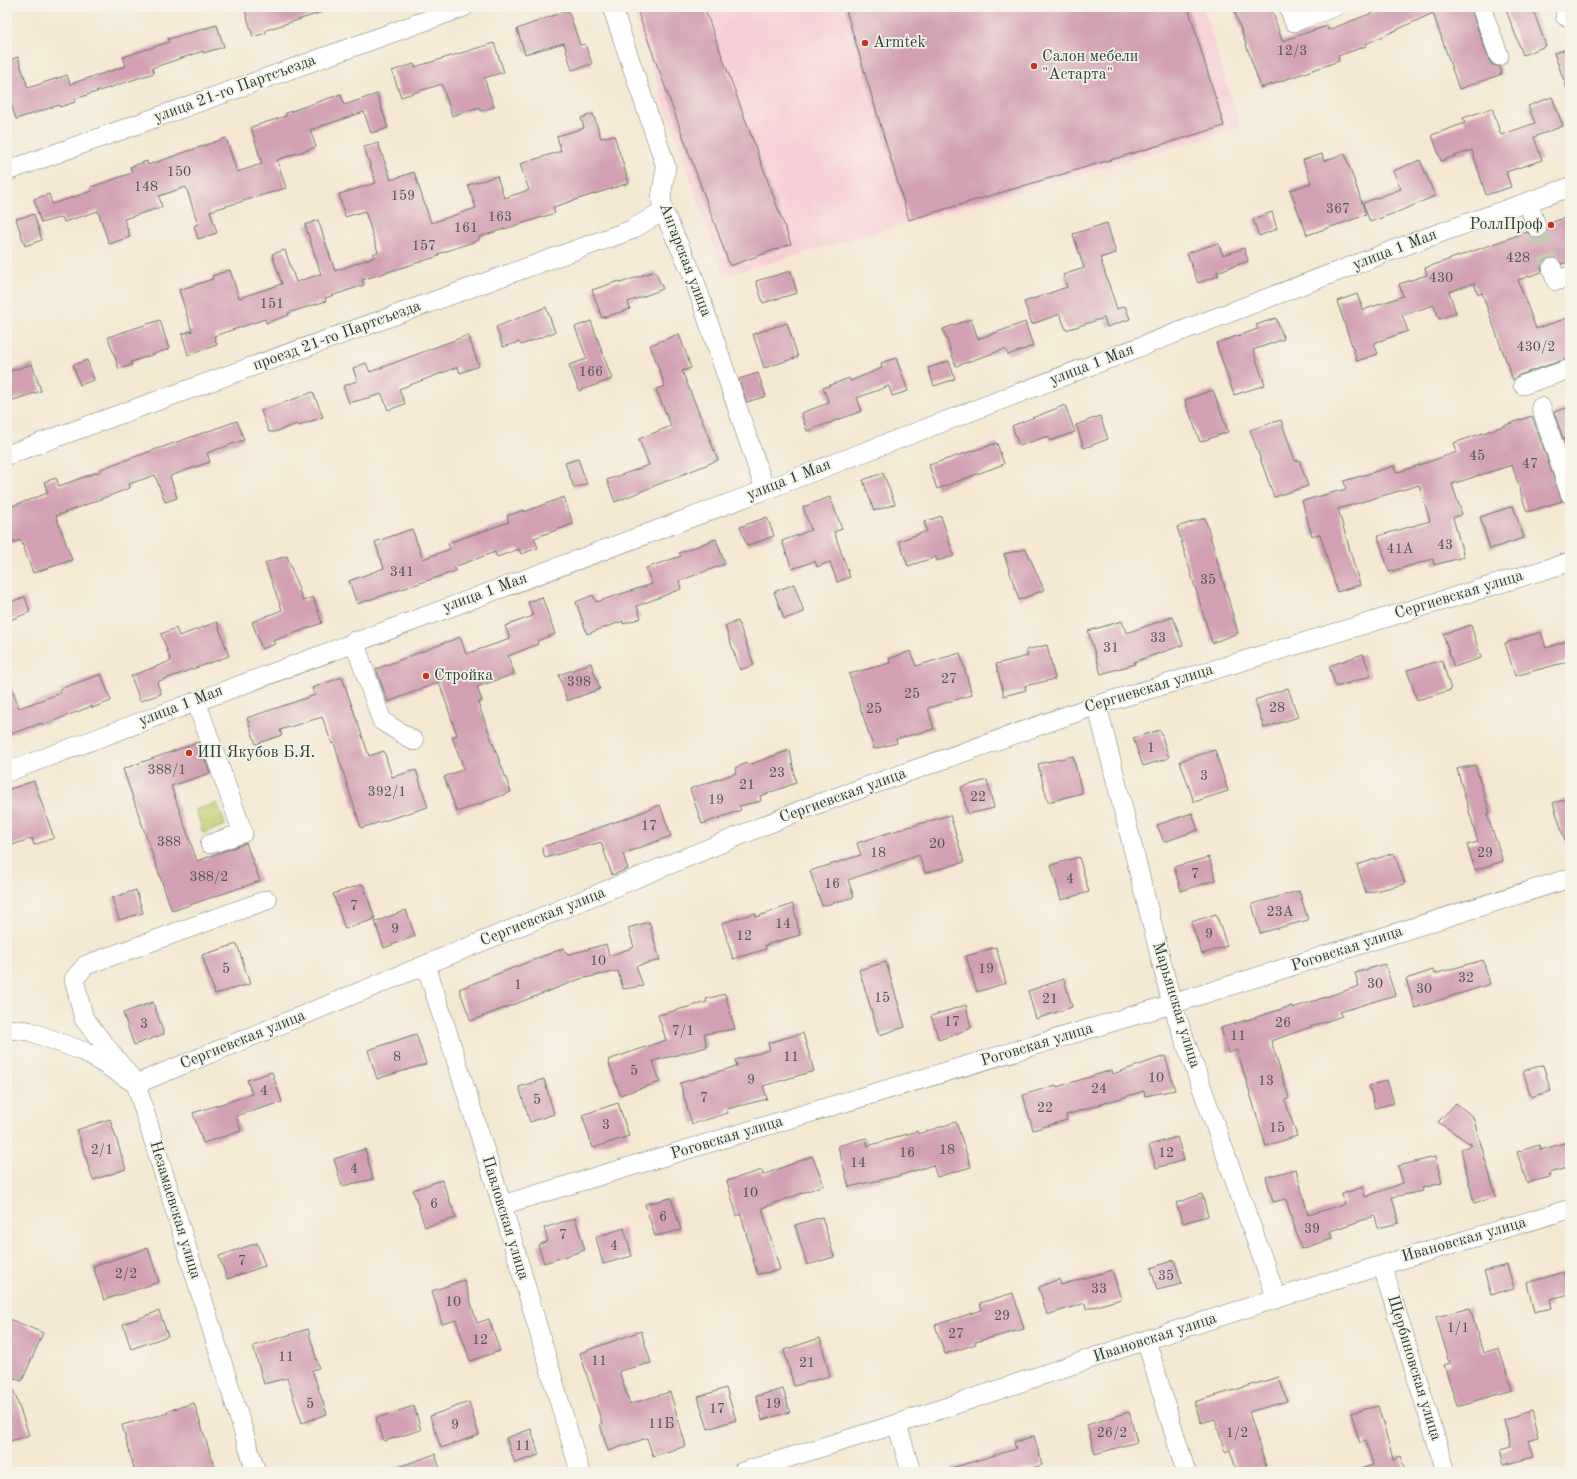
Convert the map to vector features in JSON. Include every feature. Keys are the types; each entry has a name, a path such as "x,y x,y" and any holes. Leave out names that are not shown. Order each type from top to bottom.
{"street":[{"name":"улица 21-го Партсъезда","path":"7,171 464,7"},
{"name":"Ангарская улица","path":"612,7 666,167 661,198 663,211 692,273 765,490"},
{"path":"1289,7 1294,22 1334,7"},
{"path":"1481,7 1499,56"},
{"name":"улица 1 Мая","path":"7,772 354,641 765,490 1418,242 1570,187"},
{"path":"1528,202 1537,228"},
{"name":"проезд 21-го Партсъезда","path":"7,455 624,232 663,211"},
{"path":"1552,268 1556,281 1570,276"},
{"path":"1523,385 1570,369"},
{"path":"1541,407 1570,494"},
{"name":"Сергиевская улица","path":"136,1084 809,807 1097,704 1570,562"},
{"path":"354,641 382,722 414,741"},
{"path":"196,701 243,834 210,844"},
{"name":"Марьянская улица","path":"1097,704 1172,1004 1277,1299"},
{"name":"Роговская улица","path":"502,1205 1172,1004 1570,878"},
{"path":"136,1084 84,1020 74,979 86,965 267,900"},
{"name":"Павловская улица","path":"426,965 502,1205 580,1472"},
{"path":"7,1029 29,1031 85,1052 136,1084"},
{"name":"Незамаевская улица","path":"136,1084 256,1472"},
{"name":"Ивановская улица","path":"742,1472 897,1424 1146,1340 1382,1265 1570,1209"},
{"name":"Щербиновская улица","path":"1382,1265 1446,1472"},
{"path":"1146,1340 1186,1472"},
{"path":"897,1424 911,1472"}],"shaded area":[{"path":"631,7 1203,7 1240,128 724,276"}],"green space":[{"path":"217,803 225,825 203,833 196,810"}],"building":[{"path":"255,7 329,7 329,10 266,30 266,33 253,37 245,10"},
{"path":"636,7 704,7 791,244 730,266"},
{"name":"Салон мебели \"Астарта\"","path":"845,7 1188,7 1224,126 909,220"},
{"path":"1233,7 1271,7 1282,41 1327,26 1328,30 1375,12 1373,7 1470,7 1489,60 1492,65 1500,67 1502,74 1459,89 1433,13 1366,44 1366,46 1338,56 1339,61 1261,88"},
{"path":"1505,7 1532,7 1546,46 1523,55"},
{"path":"568,10 580,45 585,44 592,64 572,70 564,43 525,54 517,29"},
{"path":"217,25 224,47 203,53 203,51 152,68 154,73 75,99 75,102 60,107 59,105 16,119 8,95 13,94 7,77 7,61 18,57 28,88 67,75 70,84 126,66 123,57 169,42 168,39"},
{"path":"494,43 504,72 484,78 494,107 481,111 479,107 452,116 442,84 401,97 392,71 414,64 415,67"},
{"path":"1570,48 1570,92 1568,92 1554,53"},
{"path":"341,94 344,105 377,94 388,128 371,133 364,112 310,130 316,147 277,160 286,188 210,211 217,233 198,239 194,226 198,224 186,187 159,196 162,207 124,219 130,237 109,244 98,211 64,222 62,217 41,223 34,199 49,194 52,204 92,191 91,187 132,173 130,167 147,161 148,165 226,138 237,172 262,164 251,127 286,116 286,113"},
{"path":"1552,97 1563,126 1534,137 1542,160 1506,172 1511,187 1486,195 1472,150 1441,161 1432,135 1465,123 1463,118 1492,108 1501,135 1535,123 1528,106"},
{"path":"593,114 601,138 614,135 629,183 553,207 555,213 479,237 479,240 438,254 439,256 362,280 364,285 325,298 326,301 288,313 289,315 266,323 265,319 214,336 217,345 188,355 182,334 192,331 179,290 213,279 212,276 230,270 239,298 282,284 272,254 285,250 296,282 321,274 305,225 318,220 335,271 374,257 373,254 378,252 365,211 345,217 339,194 376,183 364,147 378,143 391,180 414,172 431,223 476,208 468,185 497,176 504,198 529,190 520,164 561,151 557,136 584,128 581,118"},
{"path":"1322,154 1324,161 1345,154 1366,215 1307,235 1290,190 1311,183 1303,160"},
{"path":"1420,160 1435,196 1370,222 1363,203 1401,189 1393,171"},
{"path":"1272,212 1277,229 1259,236 1253,219"},
{"path":"34,214 42,240 25,246 16,219"},
{"path":"1570,216 1570,261 1562,264 1555,257 1548,258 1541,265 1542,272 1518,280 1536,329 1570,317 1570,358 1519,375 1513,380 1482,293 1478,294 1474,283 1449,292 1456,313 1439,319 1434,305 1402,315 1408,331 1374,343 1378,354 1357,361 1337,301 1357,294 1363,310 1403,296 1399,284 1427,275 1425,268 1527,232 1535,239 1541,238 1548,230 1547,224"},
{"path":"1107,223 1116,253 1100,258 1117,309 1125,306 1130,319 1107,327 1104,318 1066,330 1060,314 1032,324 1024,302 1067,287 1063,275 1084,268 1073,234"},
{"path":"1218,243 1223,255 1244,248 1248,261 1217,272 1218,276 1198,283 1187,253"},
{"path":"655,271 663,289 628,302 630,309 602,318 592,290 619,281 620,283"},
{"path":"791,271 797,293 763,303 756,281"},
{"path":"546,307 555,332 521,345 519,342 503,347 496,327"},
{"path":"1276,318 1284,339 1253,350 1265,385 1234,395 1216,343 1258,329 1256,325"},
{"path":"971,319 978,339 1025,322 1033,346 1008,355 1005,349 956,366 943,329"},
{"path":"160,320 169,349 131,362 132,365 119,369 108,337"},
{"path":"591,321 612,379 579,391 569,365 587,359 575,327"},
{"path":"787,323 798,357 764,368 753,334"},
{"path":"679,334 691,368 682,371 718,460 615,502 607,480 649,465 639,439 671,426 656,389 665,386 650,345"},
{"path":"468,335 479,366 460,373 458,367 399,389 405,404 388,410 382,394 349,403 343,386 357,381 353,368 366,363 370,372"},
{"path":"896,358 908,391 892,396 889,386 857,398 862,411 807,431 801,413 829,403 823,388 849,378 850,381 882,368 881,363"},
{"path":"87,360 94,380 80,385 73,365"},
{"path":"949,361 955,379 934,386 928,368"},
{"path":"32,364 41,391 7,402 7,372"},
{"path":"758,373 766,396 747,402 739,379"},
{"path":"1213,390 1228,432 1200,442 1185,400"},
{"path":"313,392 323,417 298,426 297,424 274,432 269,432 261,411"},
{"path":"1065,405 1075,432 1050,441 1048,436 1019,446 1012,426"},
{"path":"1570,407 1570,459 1554,412"},
{"path":"1100,416 1108,439 1084,448 1076,425"},
{"path":"1532,416 1562,501 1527,512 1512,465 1452,484 1462,514 1453,518 1464,557 1434,565 1433,559 1389,572 1378,536 1430,521 1419,485 1338,509 1360,585 1337,592 1320,534 1312,536 1302,501 1346,489 1344,481 1394,466 1396,473 1457,452 1454,443"},
{"path":"1281,420 1295,461 1299,460 1308,486 1274,497 1250,430"},
{"path":"237,421 244,440 207,453 210,462 170,476 177,498 165,502 155,475 129,484 130,488 56,516 72,560 33,573 21,540 7,545 7,508 48,493 44,482 56,478 59,486 101,471 100,469"},
{"path":"997,443 1004,464 937,489 929,465"},
{"path":"578,459 587,484 574,488 565,463"},
{"path":"883,473 895,504 874,511 863,480"},
{"path":"564,497 573,524 534,538 538,548 521,554 519,549 497,557 495,552 454,567 456,571 357,604 349,581 384,568 375,542 412,529 423,559 450,549 448,543 509,522 507,516 524,510 524,512"},
{"path":"830,497 842,529 834,532 850,577 837,582 830,562 817,567 815,561 792,569 782,541 811,530 803,507"},
{"path":"1513,506 1524,538 1490,549 1480,517"},
{"path":"941,516 954,556 937,561 936,557 908,566 899,541 927,531 924,522"},
{"path":"767,517 774,536 747,546 740,527"},
{"path":"1205,518 1238,633 1212,643 1177,527"},
{"path":"716,539 725,564 679,581 681,589 637,606 641,618 623,624 623,621 587,634 576,602 593,595 596,602 652,584 646,568 681,556 679,553"},
{"path":"1026,549 1044,590 1019,600 1004,554"},
{"path":"287,556 303,601 313,597 322,623 273,641 275,644 262,649 252,622 282,610 265,563"},
{"path":"794,584 804,612 784,619 774,592"},
{"path":"25,597 30,612 10,620 7,603"},
{"path":"542,597 555,634 537,641 538,644 508,656 514,674 477,687 482,701 478,703 511,792 457,812 444,777 464,769 452,737 457,735 439,682 388,702 376,669 460,637 466,654 510,639 505,626 533,616 528,602"},
{"path":"1173,617 1183,645 1134,662 1135,664 1101,674 1088,631 1122,621 1126,633"},
{"path":"738,621 754,665 740,670 725,626"},
{"path":"217,622 229,656 157,682 161,694 140,701 131,676 171,661 161,634 176,628 179,636"},
{"path":"1471,625 1481,658 1454,667 1443,634"},
{"path":"1541,632 1546,648 1570,640 1570,661 1515,676 1505,643"},
{"path":"1047,645 1055,679 1025,686 1026,690 1004,696 996,664 1028,656 1026,650"},
{"path":"911,651 916,666 960,653 972,695 928,708 934,729 896,739 897,743 874,749 849,674 890,663 889,659"},
{"path":"1363,654 1371,676 1336,687 1329,666"},
{"path":"1442,660 1451,690 1417,700 1407,670"},
{"path":"591,663 600,689 567,701 559,675"},
{"path":"101,674 111,701 92,708 92,706 43,725 42,723 7,735 7,680 9,680 19,708 61,693 60,689"},
{"path":"342,677 369,756 384,751 392,777 416,770 428,807 361,828 334,743 332,744 322,717 280,730 282,735 256,744 247,718 315,695 312,688"},
{"path":"1288,688 1298,717 1264,728 1255,700"},
{"path":"1160,730 1169,758 1143,766 1133,738"},
{"path":"199,742 210,773 171,786 197,861 246,843 260,881 172,911 123,769"},
{"path":"790,750 796,783 760,796 761,801 739,806 741,810 702,824 690,789 736,773 735,768 747,763 748,765"},
{"path":"1215,750 1228,791 1194,802 1180,761"},
{"path":"1073,756 1082,793 1048,802 1038,764"},
{"path":"1475,765 1490,813 1487,814 1503,861 1475,870 1467,845 1478,842 1457,769"},
{"path":"987,780 994,808 968,814 961,787"},
{"path":"34,781 54,838 34,845 32,838 7,847 7,790"},
{"path":"1570,798 1570,846 1567,847 1553,803"},
{"path":"660,805 671,836 623,854 628,869 612,875 601,842 545,858 542,847"},
{"path":"1192,813 1198,830 1164,842 1157,825"},
{"path":"950,815 964,862 925,873 919,855 848,880 854,897 822,906 810,871 861,855 857,843"},
{"path":"1394,853 1405,884 1366,893 1357,865"},
{"path":"1079,857 1089,892 1061,900 1051,865"},
{"path":"1209,857 1216,880 1181,891 1174,867"},
{"path":"363,884 375,919 345,929 333,894"},
{"path":"136,890 143,913 119,920 112,898"},
{"path":"1299,891 1308,920 1260,933 1252,904"},
{"path":"793,904 800,935 765,945 766,949 733,959 722,923 755,913 756,917"},
{"path":"406,910 415,936 384,948 375,922"},
{"path":"1216,914 1227,946 1202,954 1191,922"},
{"path":"649,922 660,960 636,966 643,986 623,989 618,971 580,979 471,1021 459,989 564,948 567,955 606,944 609,956 634,947 628,928"},
{"path":"237,944 250,984 215,994 202,955"},
{"path":"996,947 1006,983 977,992 966,956"},
{"path":"1483,960 1490,984 1415,1008 1406,979 1433,970 1434,974"},
{"path":"886,962 905,1027 879,1035 859,970"},
{"path":"1385,964 1395,995 1340,1012 1342,1016 1271,1041 1289,1098 1285,1100 1297,1136 1266,1146 1237,1050 1228,1053 1221,1028 1292,1006 1293,1008 1359,986 1355,973"},
{"path":"1064,979 1072,1007 1036,1019 1028,991"},
{"path":"725,994 735,1029 704,1034 707,1047 653,1061 660,1082 620,1095 608,1060 666,1040 658,1015 707,1002 706,999"},
{"path":"153,1002 164,1034 134,1045 123,1013"},
{"path":"966,1005 971,1028 939,1040 931,1016"},
{"path":"803,1033 814,1071 763,1086 767,1099 727,1109 728,1113 692,1124 680,1083 737,1066 735,1060 770,1050 768,1043"},
{"path":"416,1034 426,1064 377,1079 368,1050"},
{"path":"1165,1056 1175,1090 1145,1096 1144,1091 1066,1115 1067,1120 1033,1130 1023,1095 1056,1085 1057,1087 1112,1070 1113,1074"},
{"path":"1543,1065 1551,1091 1531,1097 1523,1071"},
{"path":"272,1072 282,1102 236,1116 241,1131 203,1143 193,1113 252,1094 247,1080"},
{"path":"544,1079 554,1114 530,1122 519,1087"},
{"path":"1387,1080 1394,1103 1375,1108 1369,1086"},
{"path":"618,1103 629,1136 593,1148 582,1115"},
{"path":"1456,1103 1473,1117 1496,1197 1474,1203 1461,1149 1472,1145 1438,1122"},
{"path":"110,1119 126,1169 93,1180 77,1130"},
{"path":"956,1122 971,1167 937,1177 933,1165 898,1176 849,1187 838,1146 866,1138 868,1146 917,1131 918,1134"},
{"path":"1177,1137 1184,1160 1156,1168 1149,1145"},
{"path":"1570,1141 1570,1167 1549,1173 1550,1177 1527,1183 1517,1152 1539,1145 1541,1150"},
{"path":"365,1149 373,1179 342,1186 334,1159"},
{"path":"812,1156 824,1185 762,1208 780,1270 757,1274 741,1214 737,1216 727,1181 762,1170 763,1175"},
{"path":"1435,1157 1442,1183 1422,1188 1423,1191 1392,1197 1399,1223 1378,1228 1375,1216 1330,1231 1332,1239 1301,1249 1286,1199 1273,1202 1266,1177 1296,1169 1308,1215 1345,1204 1342,1194 1363,1187 1365,1197 1403,1183 1398,1166"},
{"path":"442,1180 456,1218 425,1227 413,1190"},
{"path":"1202,1194 1208,1216 1183,1223 1176,1203"},
{"path":"671,1198 681,1230 655,1236 645,1204"},
{"path":"822,1217 834,1257 807,1265 795,1225"},
{"path":"575,1218 585,1250 544,1263 538,1245 548,1241 544,1228"},
{"path":"624,1228 632,1256 603,1264 596,1237"},
{"path":"257,1243 265,1266 227,1279 219,1256"},
{"path":"148,1248 159,1282 104,1300 93,1266"},
{"path":"1174,1260 1182,1284 1157,1290 1151,1268"},
{"path":"1507,1265 1514,1288 1491,1295 1484,1271"},
{"path":"1112,1270 1121,1299 1086,1309 1085,1303 1047,1315 1039,1287 1059,1279 1061,1285"},
{"path":"1564,1272 1570,1294 1550,1299 1552,1308 1534,1312 1527,1283"},
{"path":"464,1280 477,1323 489,1319 500,1351 470,1361 456,1320 442,1324 432,1291"},
{"path":"1013,1293 1024,1329 975,1342 976,1344 945,1354 935,1325 982,1310 980,1303"},
{"path":"1470,1308 1483,1353 1499,1348 1512,1390 1457,1406 1444,1365 1450,1363 1436,1317"},
{"path":"159,1311 168,1336 131,1349 123,1324"},
{"path":"7,1318 43,1333 22,1381 7,1375"},
{"path":"308,1329 319,1368 312,1370 327,1414 302,1423 287,1378 264,1384 253,1346"},
{"path":"641,1331 651,1363 619,1371 630,1404 670,1392 686,1446 653,1456 647,1438 608,1451 600,1424 602,1423 580,1353"},
{"path":"820,1338 830,1376 794,1386 784,1350"},
{"path":"7,1377 9,1377 29,1435 7,1442"},
{"path":"1279,1377 1287,1401 1249,1412 1266,1466 1247,1472 1237,1472 1230,1450 1225,1452 1215,1419 1201,1423 1194,1402"},
{"path":"726,1388 736,1420 708,1429 698,1397"},
{"path":"783,1389 790,1412 762,1420 756,1396"},
{"path":"469,1402 479,1435 441,1448 430,1416"},
{"path":"194,1403 216,1472 135,1472 122,1425 168,1413 167,1411"},
{"path":"414,1406 421,1430 384,1441 376,1418"},
{"path":"1378,1406 1393,1459 1400,1456 1405,1472 1360,1472 1360,1469 1373,1465 1366,1441 1360,1443 1351,1413"},
{"path":"1531,1411 1538,1437 1529,1440 1534,1457 1504,1465 1500,1451 1511,1448 1504,1419"},
{"path":"1129,1412 1137,1442 1095,1454 1087,1425"},
{"path":"531,1429 539,1455 515,1463 506,1438"},
{"path":"1034,1436 1042,1465 1018,1472 952,1472 951,1468 1016,1449 1014,1442"},
{"path":"435,1454 441,1472 391,1472 390,1470"}],"tunnel":[{"path":"1537,228 1552,268"}],"place":[{"name":"Armtek","path":"865,43"},
{"name":"Салон мебели \"Астарта\"","path":"1034,66"},
{"name":"РоллПроф","path":"1551,225"},
{"name":"Стройка","path":"426,676"},
{"name":"ИП Якубов Б.Я.","path":"189,753"}]}
